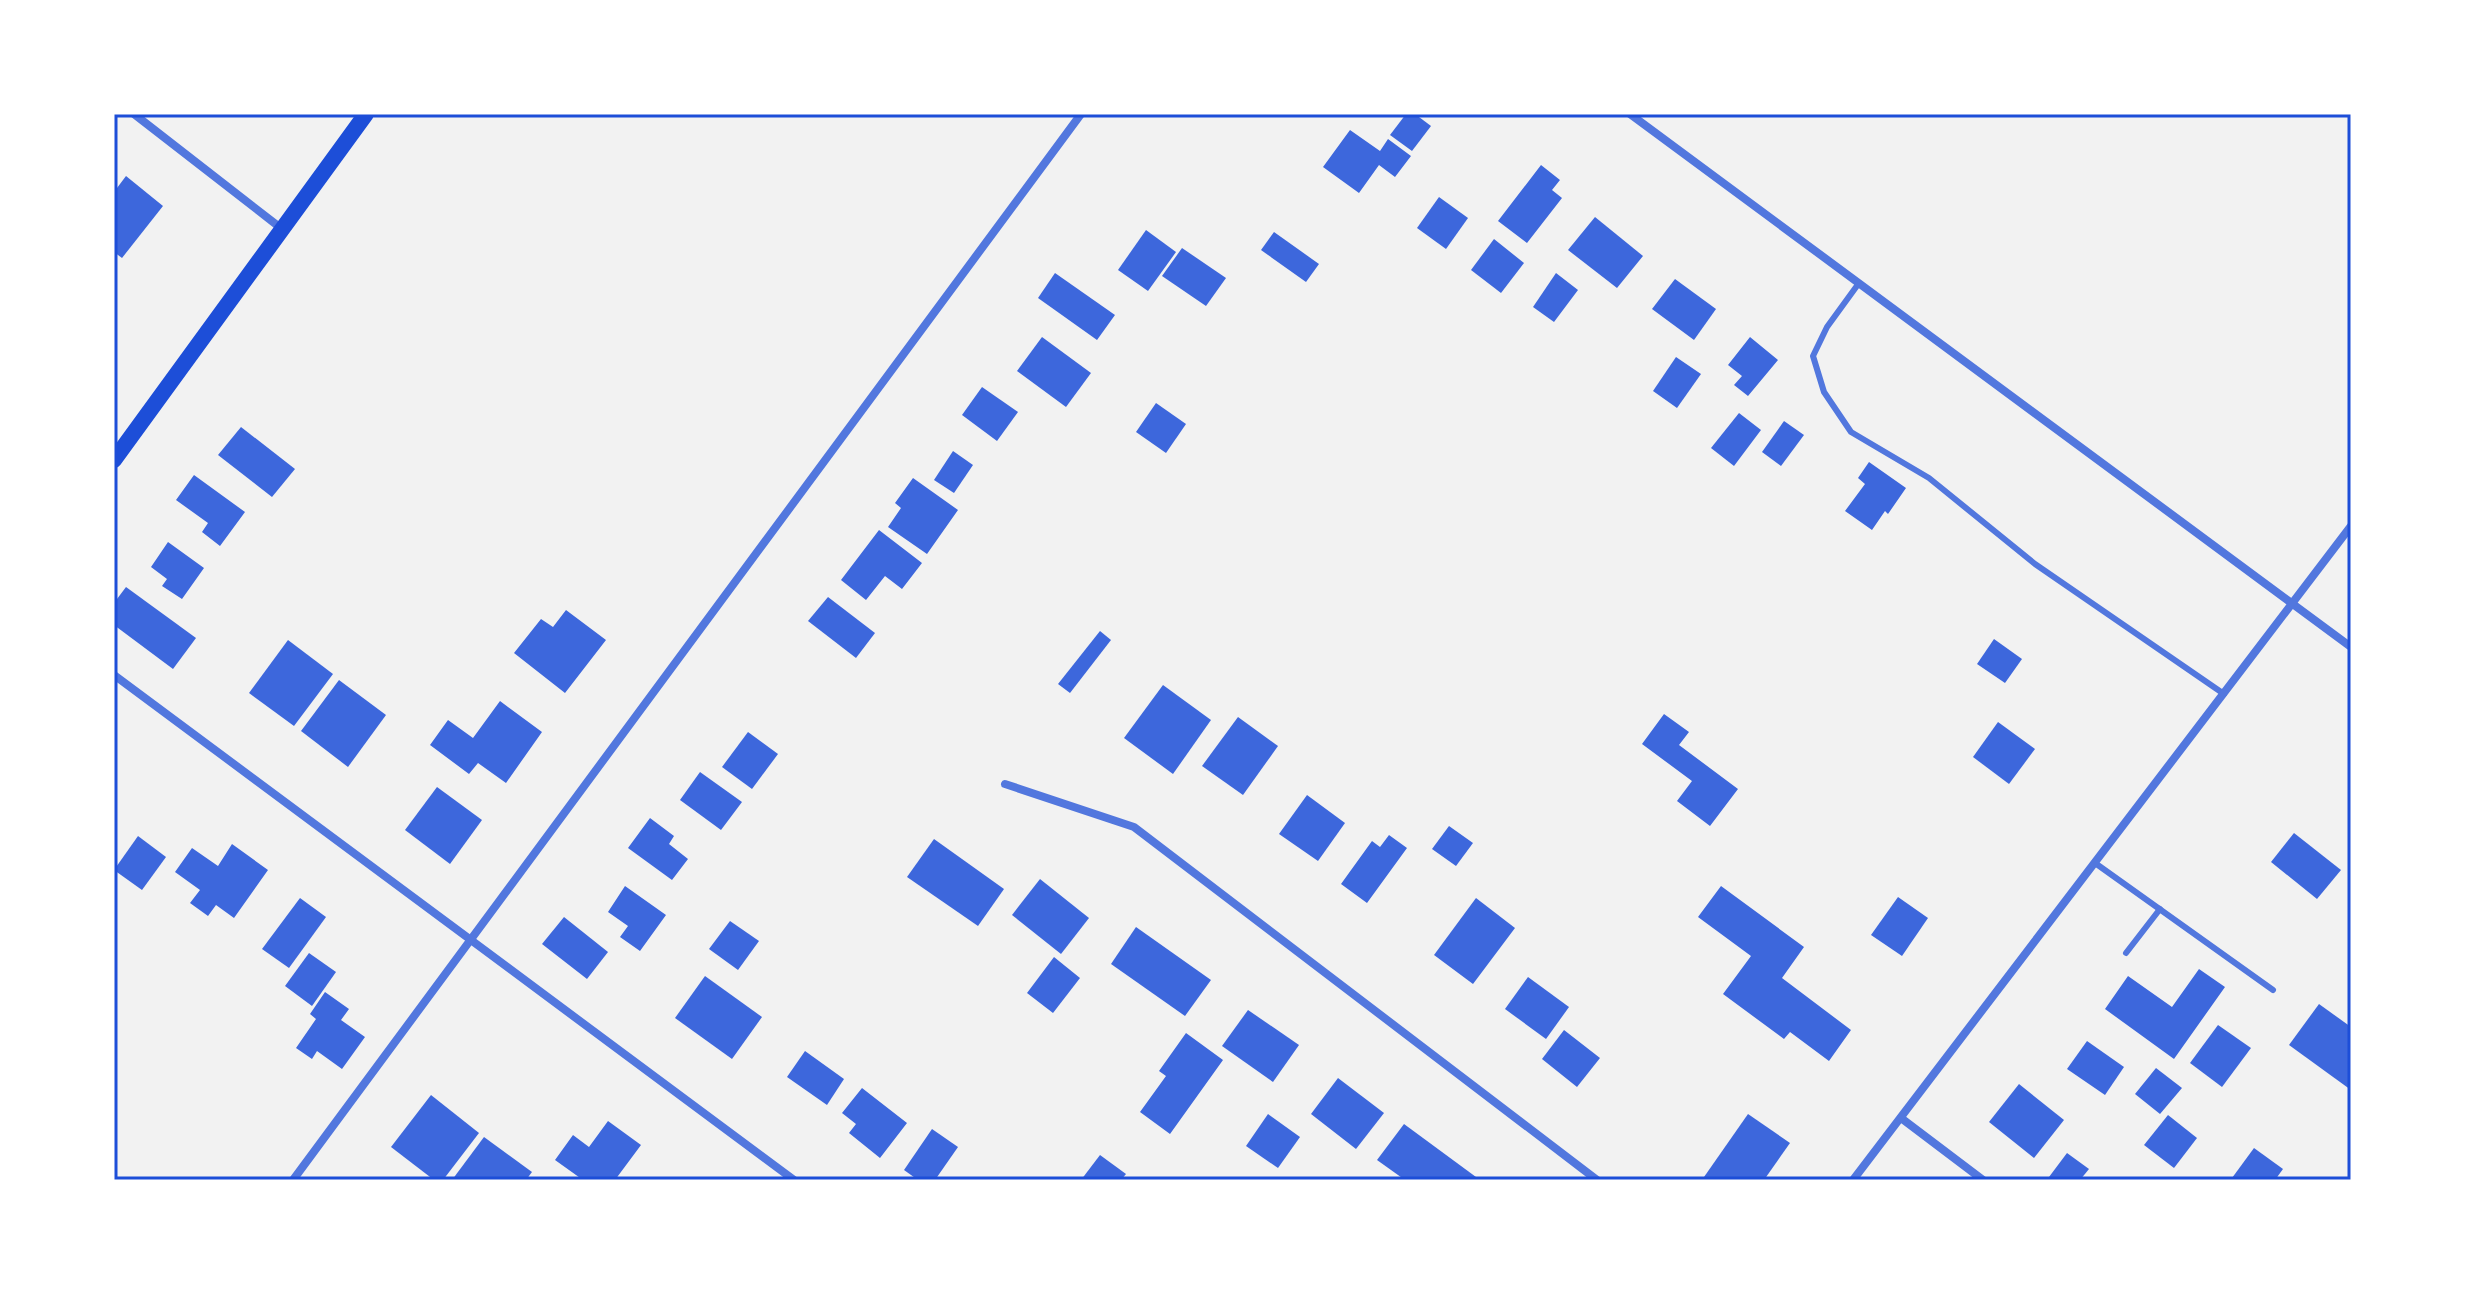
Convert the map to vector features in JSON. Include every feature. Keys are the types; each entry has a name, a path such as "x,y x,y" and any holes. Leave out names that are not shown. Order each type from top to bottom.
{"main road":[{"path":"114,460 366,114"}],"street":[{"path":"134,114 283,229"},
{"path":"293,1180 1081,114"},
{"path":"1630,114 2351,647"},
{"path":"1853,1180 2351,526"},
{"path":"114,675 794,1180"},
{"path":"1005,784 1134,827 1597,1180"},
{"path":"1901,1118 1983,1180"}],"lane":[{"path":"1859,283 1827,327 1813,356 1824,392 1851,432 1929,478 2035,564 2224,694"},
{"path":"2095,863 2273,990"},
{"path":"2126,953 2160,909"}],"building":[{"path":"1406,114 1415,114 1431,126 1412,151 1390,135"},
{"path":"1350,130 1380,151 1388,139 1411,156 1395,177 1379,165 1359,193 1323,167"},
{"path":"1541,165 1560,180 1552,190 1562,198 1527,243 1498,221"},
{"path":"126,176 163,206 122,258 114,252 114,192"},
{"path":"1439,197 1468,218 1446,249 1417,228"},
{"path":"1595,217 1643,256 1617,288 1568,250"},
{"path":"1146,230 1176,252 1148,291 1118,270"},
{"path":"1274,232 1319,264 1306,282 1261,250"},
{"path":"1494,239 1524,263 1501,293 1471,270"},
{"path":"1182,248 1226,278 1206,306 1162,276"},
{"path":"1055,273 1115,315 1097,340 1038,298"},
{"path":"1556,273 1578,290 1554,322 1533,307"},
{"path":"1675,279 1716,309 1694,340 1652,309"},
{"path":"1042,337 1091,373 1066,407 1017,371"},
{"path":"1750,337 1778,360 1748,396 1734,385 1742,376 1728,365"},
{"path":"1676,357 1701,374 1677,408 1653,391"},
{"path":"982,387 1018,412 997,441 962,415"},
{"path":"1156,403 1186,424 1166,453 1136,432"},
{"path":"1739,413 1761,430 1734,466 1711,448"},
{"path":"1784,421 1804,435 1781,466 1762,452"},
{"path":"241,427 295,469 272,497 218,455"},
{"path":"953,451 973,465 954,493 934,480"},
{"path":"1869,462 1906,488 1872,530 1845,511 1865,484 1858,478"},
{"path":"194,475 245,512 220,546 202,532 208,523 176,500"},
{"path":"913,478 958,510 927,554 888,527 901,508 895,503"},
{"path":"879,530 922,563 902,589 885,576 866,600 841,580"},
{"path":"168,542 204,568 182,599 162,586 167,579 151,567"},
{"path":"126,587 196,638 173,669 114,625 114,603"},
{"path":"828,597 875,633 856,658 808,621"},
{"path":"566,610 606,640 565,693 514,653 541,619 553,627"},
{"path":"1100,631 1111,640 1070,693 1058,684"},
{"path":"1994,639 2022,659 2005,683 1977,664"},
{"path":"288,640 333,674 294,726 249,693"},
{"path":"339,680 386,715 348,767 301,731"},
{"path":"1163,685 1211,720 1173,774 1124,738"},
{"path":"500,701 542,732 506,783 478,763 469,774 430,745 448,720 473,738"},
{"path":"1664,714 1689,732 1679,745 1738,789 1710,826 1677,801 1692,781 1642,744"},
{"path":"1238,717 1278,746 1243,795 1202,766"},
{"path":"1998,722 2035,749 2009,784 1973,757"},
{"path":"748,732 778,754 752,789 722,767"},
{"path":"700,772 742,802 721,830 680,800"},
{"path":"437,787 482,820 450,864 405,830"},
{"path":"1307,795 1345,823 1318,861 1279,834"},
{"path":"650,818 674,836 669,844 688,859 672,880 628,848"},
{"path":"1449,826 1473,843 1456,866 1432,849"},
{"path":"2294,833 2341,870 2317,899 2271,862"},
{"path":"1389,835 1407,848 1367,903 1341,884 1372,841 1380,847"},
{"path":"138,836 166,857 142,890 114,870"},
{"path":"934,839 1004,889 978,926 907,877"},
{"path":"232,844 268,870 234,918 216,905 208,916 190,903 200,890 175,872 192,848 218,866"},
{"path":"1040,879 1089,918 1061,954 1012,915"},
{"path":"625,886 666,915 640,951 620,937 628,926 608,912"},
{"path":"1721,886 1804,947 1782,978 1851,1030 1829,1061 1790,1032 1784,1039 1723,994 1751,956 1698,917"},
{"path":"1898,897 1928,918 1902,956 1871,935"},
{"path":"300,898 326,917 289,968 262,949"},
{"path":"1476,898 1515,928 1473,984 1434,955"},
{"path":"564,917 608,952 587,979 542,944"},
{"path":"730,921 759,941 738,970 709,949"},
{"path":"1136,927 1211,980 1185,1016 1111,964"},
{"path":"309,953 336,972 312,1006 285,986"},
{"path":"1054,957 1080,978 1053,1013 1027,993"},
{"path":"2199,969 2225,987 2174,1059 2105,1009 2128,976 2172,1007"},
{"path":"705,976 762,1017 732,1059 675,1018"},
{"path":"1528,977 1569,1007 1546,1039 1505,1009"},
{"path":"325,992 349,1009 341,1020 365,1037 342,1069 317,1051 312,1059 296,1048 316,1019 310,1014"},
{"path":"2319,1004 2351,1027 2351,1090 2289,1045"},
{"path":"1248,1010 1299,1045 1273,1082 1222,1046"},
{"path":"2218,1025 2251,1048 2222,1087 2190,1063"},
{"path":"1564,1030 1600,1058 1577,1087 1542,1059"},
{"path":"1186,1033 1223,1060 1170,1134 1140,1112 1166,1076 1159,1071"},
{"path":"2087,1041 2124,1067 2105,1095 2067,1069"},
{"path":"805,1051 844,1079 827,1105 787,1077"},
{"path":"2156,1068 2182,1088 2160,1114 2135,1094"},
{"path":"1338,1078 1384,1113 1356,1149 1311,1114"},
{"path":"2019,1084 2064,1120 2034,1158 1989,1122"},
{"path":"862,1088 907,1123 880,1158 849,1133 856,1124 842,1113"},
{"path":"431,1095 479,1133 443,1180 434,1180 391,1147"},
{"path":"1268,1114 1300,1137 1278,1168 1246,1146"},
{"path":"1748,1114 1790,1143 1764,1180 1708,1180 1704,1177"},
{"path":"2168,1115 2197,1138 2174,1168 2144,1145"},
{"path":"608,1121 641,1145 615,1180 583,1180 555,1160 573,1135 589,1147"},
{"path":"1404,1124 1476,1177 1473,1180 1405,1180 1377,1160"},
{"path":"932,1129 958,1147 935,1180 918,1180 904,1170"},
{"path":"484,1137 532,1172 526,1180 452,1180"},
{"path":"2254,1148 2283,1169 2275,1180 2232,1178"},
{"path":"2067,1153 2089,1169 2080,1180 2054,1180 2049,1177"},
{"path":"1100,1155 1126,1174 1121,1180 1081,1180"}]}
